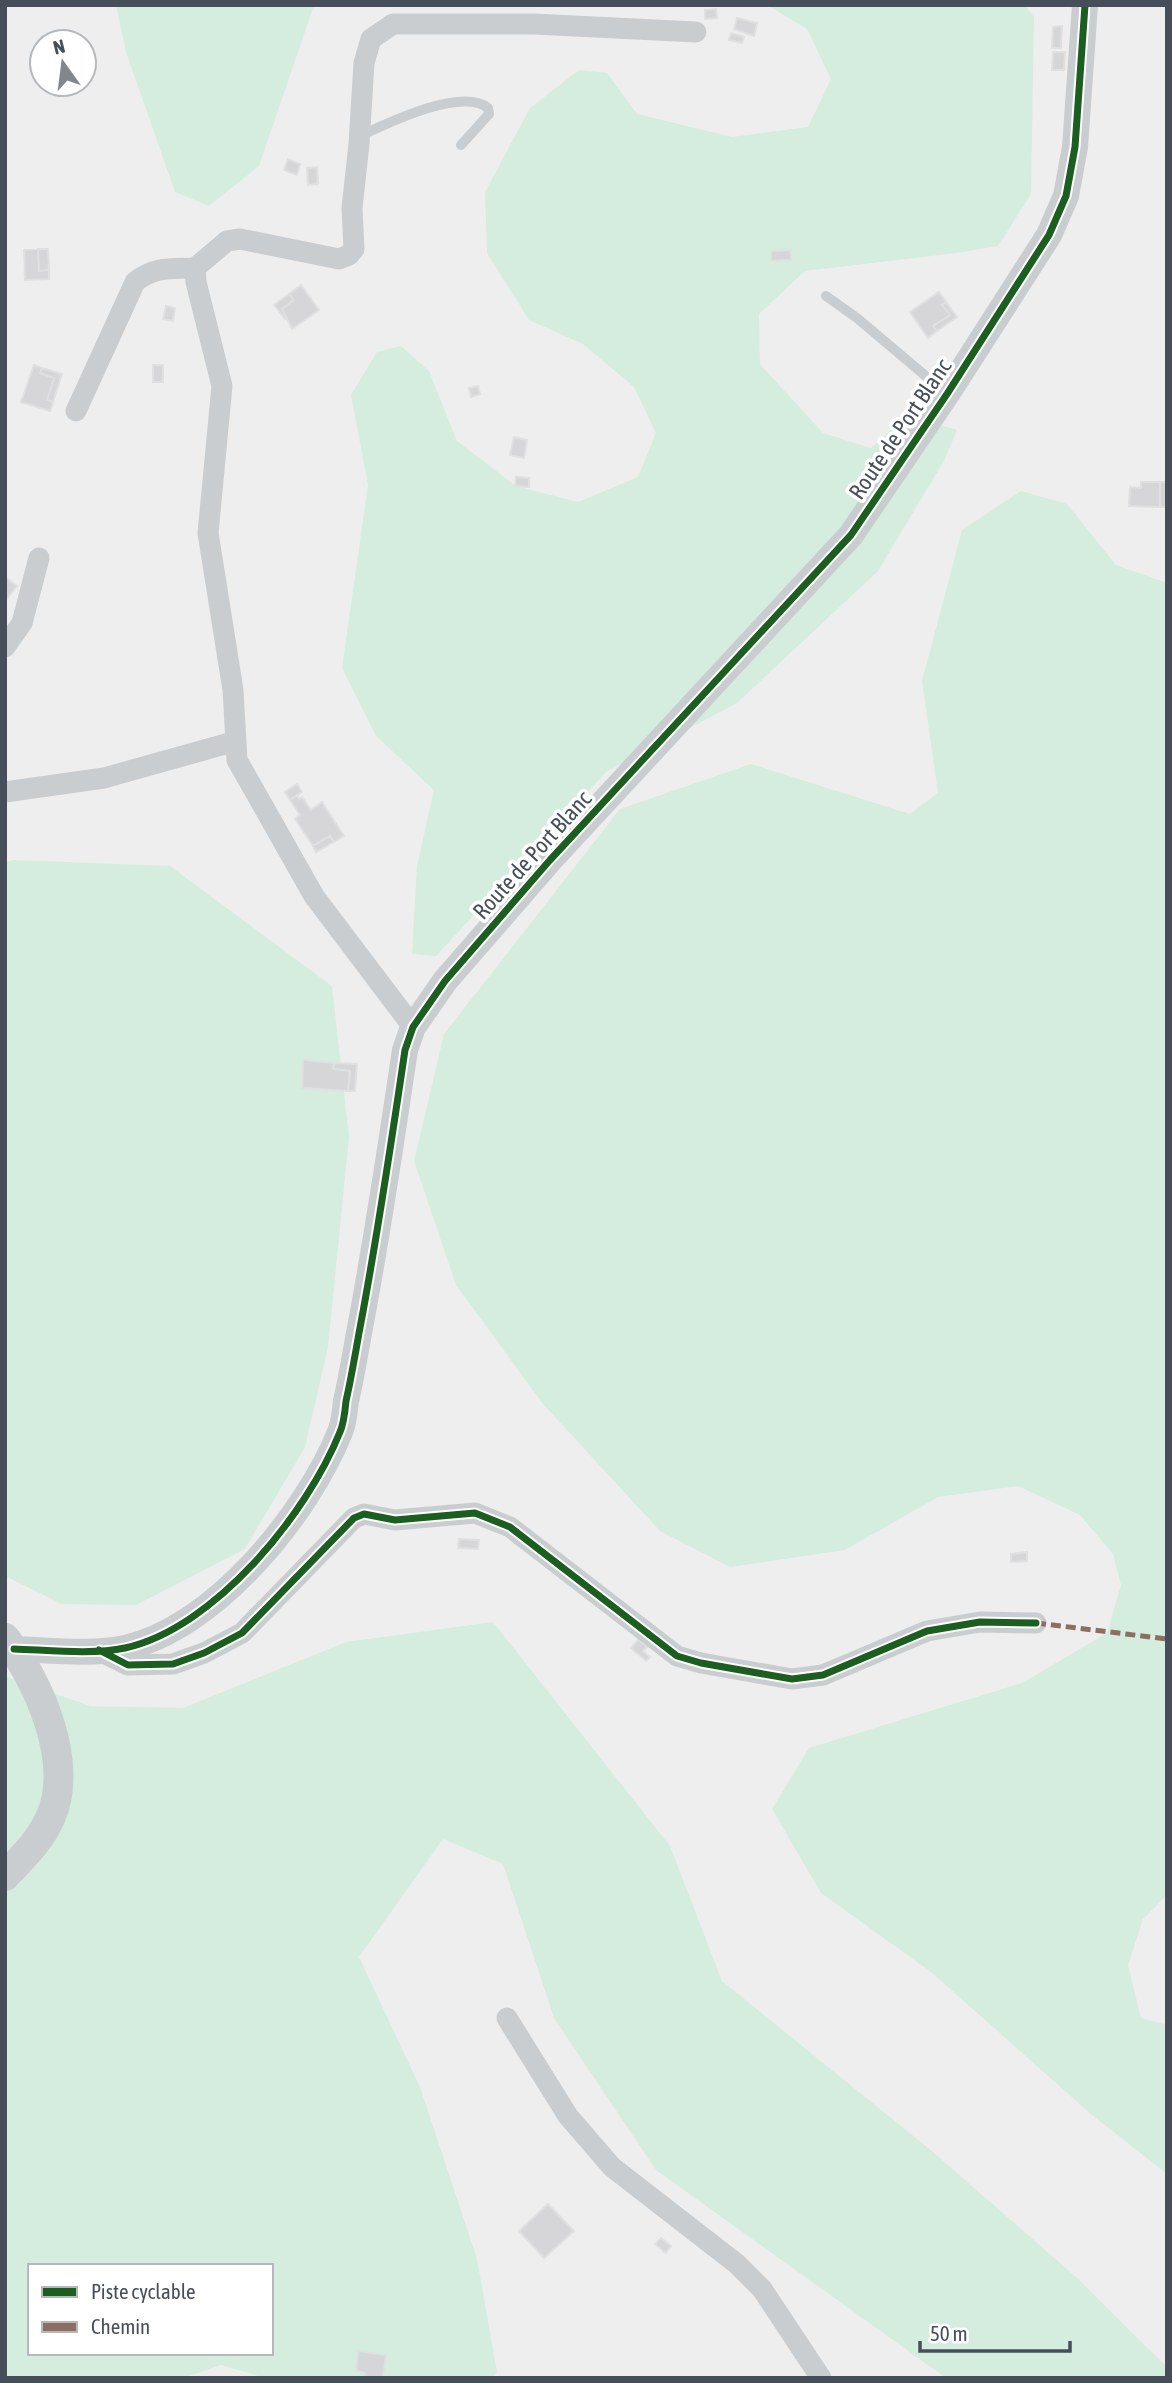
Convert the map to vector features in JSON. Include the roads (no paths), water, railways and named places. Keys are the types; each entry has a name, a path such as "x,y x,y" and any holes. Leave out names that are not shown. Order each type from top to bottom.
{"main road":[{"path":"5,1876 37,1843 52,1814 59,1783 55,1748 40,1698 10,1643"}],"street":[{"name":"Route de Port Blanc","path":"10,1643 98,1650 124,1648 162,1636 202,1611 239,1578 286,1526 319,1479 341,1430 381,1220 405,1050 413,1027 445,981 550,860 852,535 947,394 1049,235 1066,196 1075,147 1085,5"},
{"path":"76,411 135,282 148,272 195,268 227,240 240,239 339,259 349,255 354,249 352,208 364,63 371,40 393,24 534,23 696,32"},
{"path":"195,268 196,282 222,386 208,533 233,690 237,760 314,896 413,1027"},
{"path":"5,647 22,623 39,558"},
{"path":"5,792 104,778 236,741"},
{"path":"98,1650 128,1665 173,1664 204,1653 242,1633 354,1518 364,1514 395,1520 475,1513 510,1527 677,1656 701,1663 792,1679 823,1675 927,1631 979,1622 1036,1623"},
{"path":"507,2018 568,2116 612,2167 737,2264 762,2289 821,2378"}],"lane":[{"path":"360,136 410,113 436,106 481,102 488,108 489,114 461,145"},
{"path":"826,296 857,318 947,394"}]}
